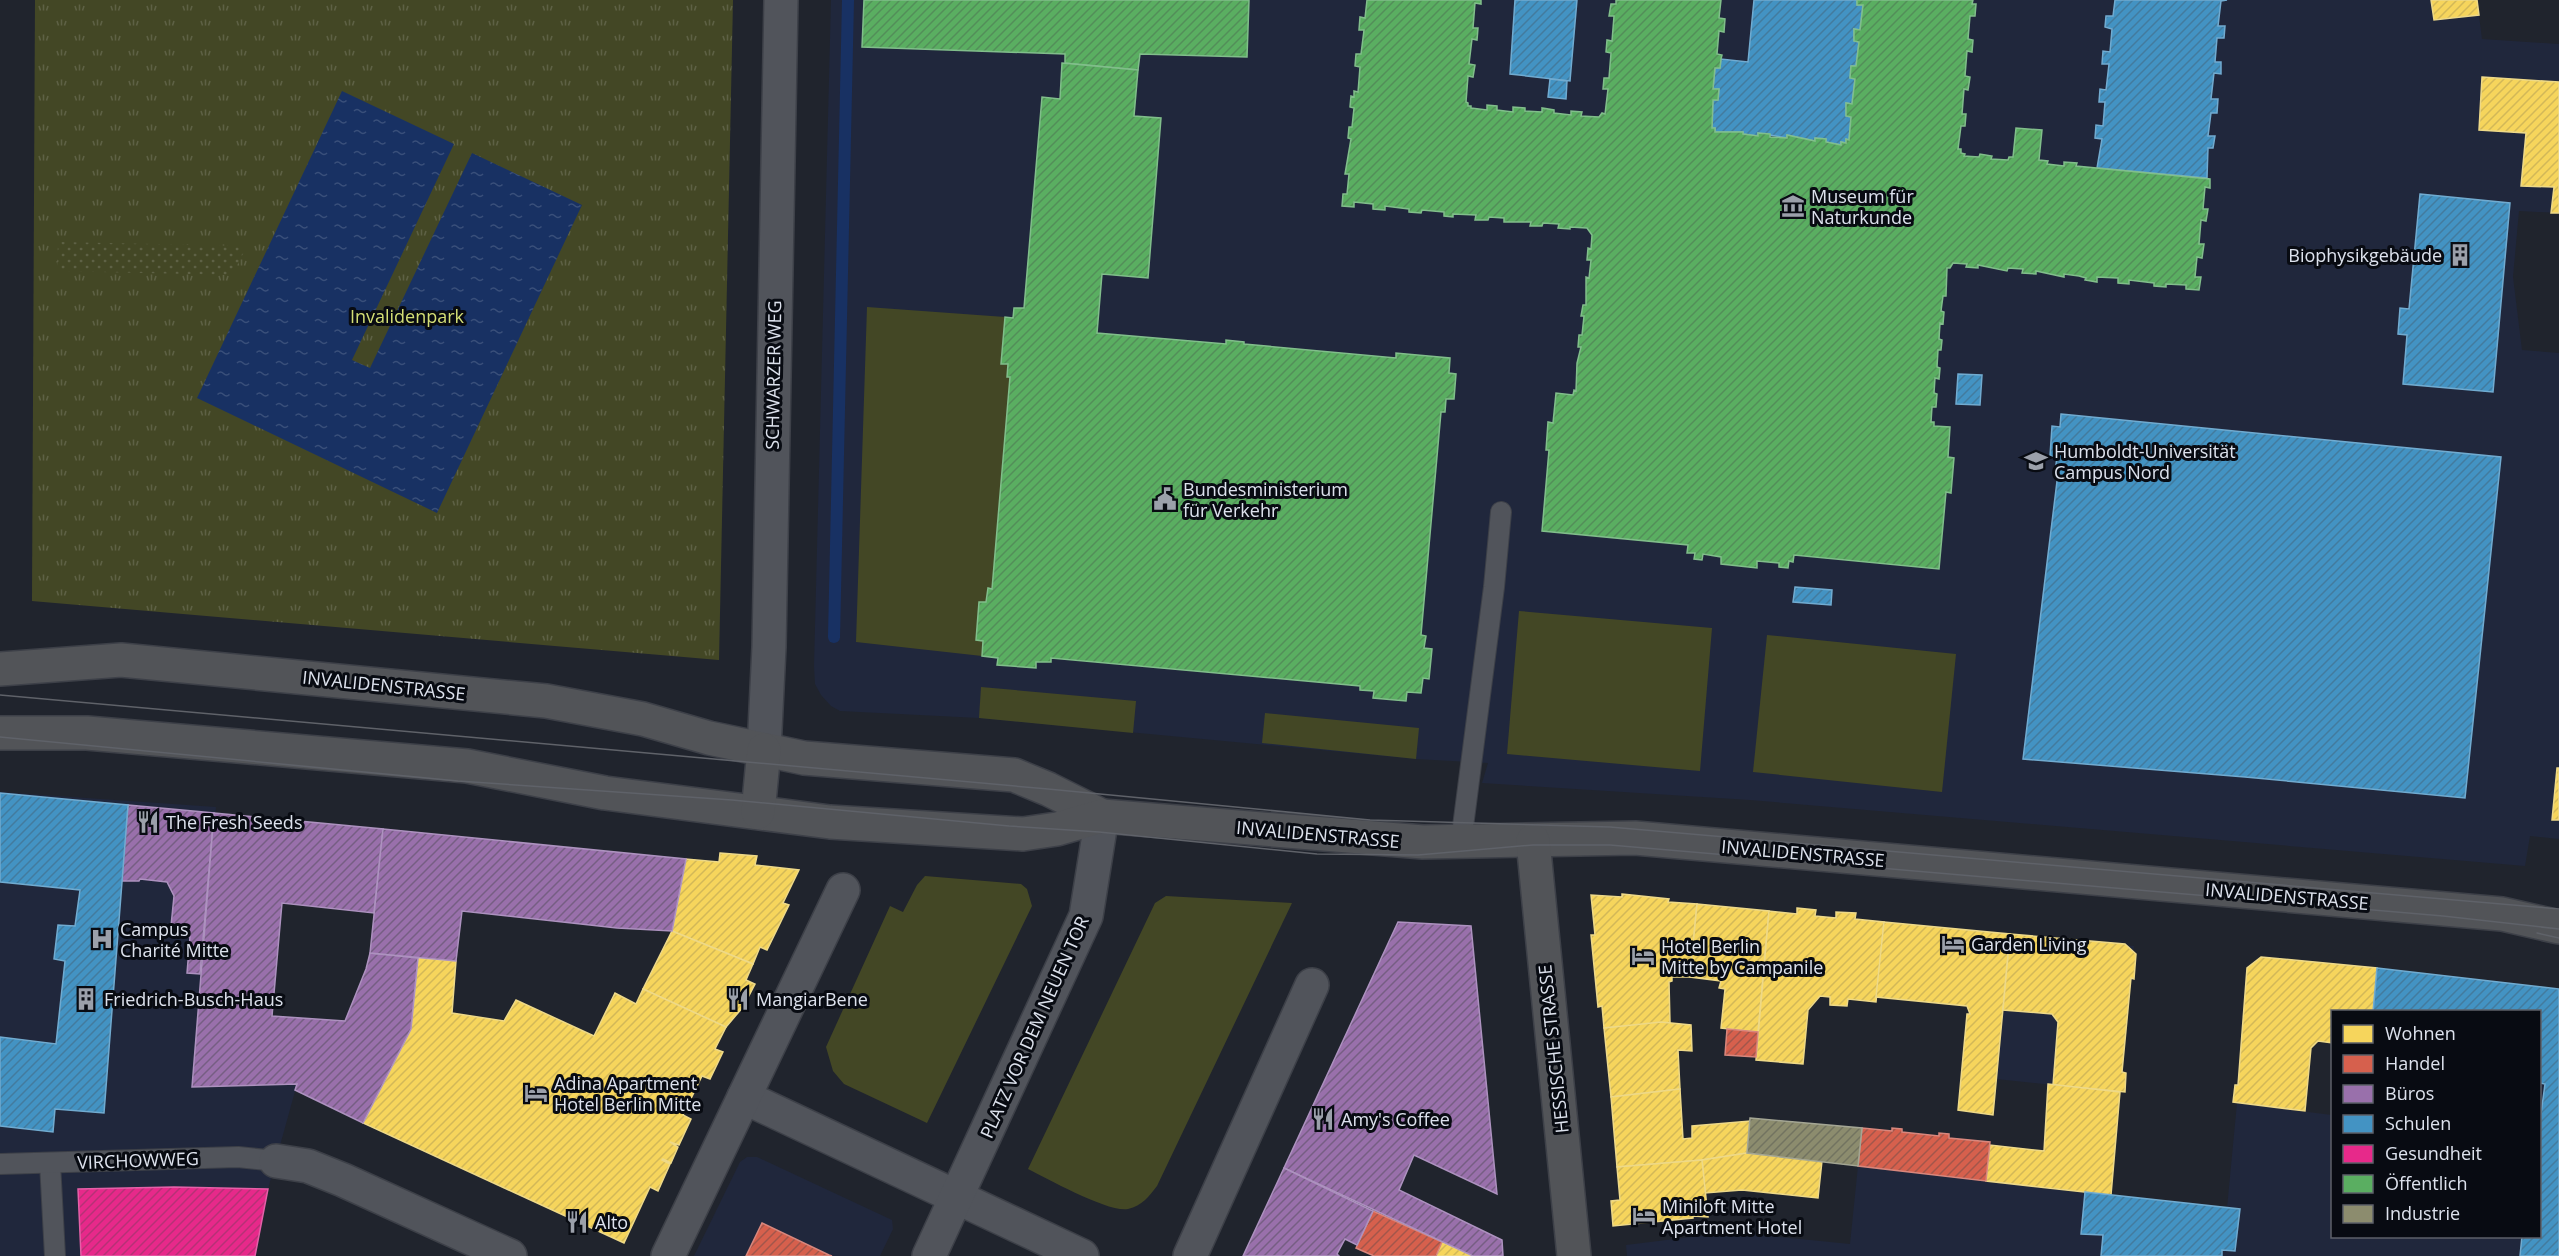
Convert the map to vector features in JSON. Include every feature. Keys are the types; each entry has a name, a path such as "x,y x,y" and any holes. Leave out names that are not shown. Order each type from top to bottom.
{"main road":[{"name":"INVALIDENSTRASSE","path":"0,669 121,660 546,701 643,719 804,758 1014,776 1048,789 1102,816"},
{"name":"INVALIDENSTRASSE","path":"0,733 87,733 467,766 605,793 830,822 1009,834 1039,832 1102,816 1371,840 1461,842 1635,838 2502,914 2559,927"},
{"path":"758,812 764,750"},
{"name":"HESSISCHE STRASSE","path":"1533,841 1574,1256"},
{"name":"INVALIDENSTRASSE","path":"2502,914 2559,907"}],"street":[{"name":"SCHWARZER WEG","path":"764,750 770,647 781,0"},
{"name":"PLATZ VOR DEM NEUEN TOR","path":"929,1256 1086,916 1102,816"},
{"path":"668,1256 843,890"},
{"path":"1190,1256 1312,985"},
{"path":"744,1097 1082,1256"},
{"path":"276,1161 308,1166 363,1188 510,1256"}],"lane":[{"path":"1461,842 1494,587 1501,512"},
{"name":"VIRCHOWWEG","path":"0,1164 238,1157 276,1161"},
{"path":"50,1162 55,1256"}],"shaded area":[{"name":"Humboldt-Universität Campus Nord","path":"831,0 2477,0 2482,39 2559,44 2559,213 2519,211 2513,277 2522,350 2559,353 2559,839 2530,836 2525,866 1750,800 1482,783 1488,763 1416,759 979,718 840,711 831,706 821,695 815,684 814,666"},
{"name":"Campus Charité Mitte","path":"0,792 216,807 192,1087 297,1084 268,1189 256,1256 0,1256"},
{"path":"2010,934 2134,946 2120,1092 1996,1079"},
{"path":"2559,989 2559,1256 1627,1256 1626,1245 1731,1232 1850,1244 1858,1166 2227,1208 2237,1103 2331,1115 2331,1238 2541,1238 2541,1011"},
{"path":"747,1157 757,1157 892,1220 893,1229 880,1256 694,1256 740,1162"}],"green space":[{"name":"Invalidenpark","path":"35,0 733,0 719,660 32,601"},
{"path":"58,242 247,246 232,275 57,271"},
{"path":"867,307 1005,317 1001,363 1008,364 1008,377 1010,377 992,589 988,588 986,602 979,602 976,640 983,641 982,656 856,642"},
{"path":"1519,611 1712,628 1700,771 1507,754"},
{"path":"1767,635 1956,654 1942,792 1753,772"},
{"path":"981,687 1136,701 1133,733 979,718"},
{"path":"1265,713 1419,728 1416,759 1262,743"},
{"path":"925,876 1021,884 1027,889 1032,906 927,1123 844,1084 833,1071 826,1047 890,906 903,912 917,885"},
{"path":"1166,896 1292,903 1157,1186 1137,1206 1119,1209 1093,1201 1028,1169 1155,903"}],"water":[{"path":"342,91 454,144 352,360 370,368 472,153 582,205 437,513 197,398"}],"building: Wohnen":[{"path":"2431,0 2477,0 2479,15 2434,20"},
{"path":"2482,77 2559,82 2559,213 2551,213 2554,187 2521,186 2526,133 2479,130"},
{"path":"2557,768 2559,768 2559,820 2552,820"},
{"path":"720,853 757,856 755,865 799,870 783,903 789,905 767,950 760,947 753,964 672,931 686,859 719,862"},
{"name":"Hotel Berlin Mitte by Campanile","path":"1622,894 1669,899 1668,902 1697,904 1690,977 1672,977 1672,981 1669,982 1670,1023 1604,1028 1602,1006 1598,1007 1591,935 1595,935 1591,895 1622,897"},
{"path":"1697,904 1769,911 1758,1032 1721,1028 1725,989 1719,988 1721,981 1690,977"},
{"path":"1797,908 1816,910 1815,916 1836,918 1836,912 1856,913 1855,919 1884,922 1876,1002 1848,999 1847,1006 1830,1005 1830,997 1820,996 1808,1010 1803,1064 1756,1060 1769,911 1797,914"},
{"path":"1884,922 2010,934 1993,1115 1958,1110 1967,1014 1970,1014 1967,1006 1876,997"},
{"path":"672,931 753,964 746,980 755,984 743,1007 726,1027 643,989"},
{"path":"2010,934 2125,944 2136,954 2134,979 2131,978 2122,1072 2126,1073 2125,1092 2053,1085 2058,1022 2052,1014 2003,1010"},
{"path":"2261,957 2377,968 2373,1010 2331,1010 2331,1043 2318,1041 2311,1048 2305,1111 2233,1102 2235,1085 2238,1085 2247,968"},
{"name":"Adina Apartment Hotel Berlin Mitte","path":"418,958 456,961 452,1013 504,1021 516,1000 594,1036 615,993 636,1004 643,989 726,1027 715,1049 723,1052 710,1079 702,1076 683,1115 691,1119 679,1145 670,1142 678,1147 671,1163 662,1160 670,1164 658,1191 650,1187 624,1243 363,1123 411,1029"},
{"path":"1661,1022 1691,1025 1692,1051 1678,1050 1680,1089 1611,1097 1604,1028"},
{"path":"2048,1084 2120,1092 2111,1195 1986,1181 1990,1145 2044,1151"},
{"path":"1680,1089 1683,1139 1692,1138 1692,1126 1750,1121 1747,1153 1702,1160 1617,1167 1611,1097"},
{"path":"1747,1153 1822,1161 1818,1198 1742,1190 1705,1193 1702,1160"},
{"path":"1702,1160 1708,1217 1693,1216 1693,1218 1613,1226 1611,1201 1620,1200 1617,1167"},
{"path":"1442,1242 1473,1256 1436,1256"}],"building: Handel":[{"path":"1727,1029 1758,1032 1756,1057 1725,1055"},
{"path":"1862,1128 1892,1131 1892,1128 1902,1129 1902,1132 1939,1136 1939,1133 1949,1134 1949,1138 1990,1142 1986,1181 1858,1166"},
{"path":"1373,1211 1442,1242 1436,1256 1374,1256 1356,1248"},
{"path":"762,1223 829,1255 832,1256 746,1256"}],"building: Büros":[{"path":"128,805 214,813 200,974 187,973 190,937 170,936 174,896 167,882 140,879 139,881 121,881"},
{"path":"214,813 383,829 374,913 282,903 272,1016 345,1021 370,953 418,958 411,1029 363,1123 295,1090 297,1084 192,1087"},
{"path":"383,829 686,859 672,931 617,928 462,911 456,961 370,953"},
{"path":"1398,922 1471,926 1497,1194 1414,1155 1399,1190 1502,1240 1503,1256 1473,1256 1284,1168"},
{"path":"1284,1168 1373,1211 1357,1245 1345,1239 1337,1254 1339,1256 1243,1256"}],"building: Schulen":[{"path":"1515,0 1577,0 1570,81 1510,74"},
{"path":"1754,0 1857,0 1857,5 1863,5 1860,30 1854,29 1854,41 1859,42 1856,66 1851,66 1850,78 1855,79 1852,104 1846,103 1846,116 1851,117 1849,140 1846,139 1846,143 1841,142 1841,145 1826,142 1826,139 1815,138 1815,141 1787,135 1787,138 1758,133 1758,136 1743,134 1743,132 1715,132 1715,128 1712,128 1713,100 1718,100 1719,89 1713,89 1715,68 1720,68 1721,59 1748,62"},
{"path":"2115,0 2227,0 2221,1 2218,26 2225,26 2224,38 2217,38 2215,62 2221,62 2221,74 2214,73 2211,99 2218,99 2217,113 2211,113 2208,136 2215,136 2213,148 2208,148 2207,178 2097,168 2102,139 2095,138 2096,125 2103,126 2105,102 2099,102 2100,89 2106,90 2109,64 2102,64 2103,51 2110,52 2112,29 2105,27 2106,16 2113,16"},
{"path":"1550,79 1567,81 1566,99 1548,97"},
{"name":"Biophysikgebäude","path":"2420,194 2510,203 2493,392 2403,384 2407,335 2398,334 2400,308 2409,309"},
{"path":"1958,374 1982,375 1980,405 1956,404"},
{"path":"2061,414 2501,457 2465,798 2023,759 2058,473 2055,472 2057,457 2050,456 2052,426 2060,427"},
{"path":"1795,587 1832,590 1831,605 1793,602"},
{"name":"Friedrich-Busch-Haus","path":"0,793 128,805 104,1113 55,1109 53,1132 0,1126 0,1037 56,1044 65,961 54,959 58,925 75,926 80,890 0,882"},
{"path":"2377,968 2559,989 2559,1256 2520,1256 2522,1238 2541,1238 2541,1114 2545,1084 2541,1083 2541,1010 2373,1010"},
{"path":"2085,1192 2240,1209 2235,1251 2222,1250 2222,1256 2101,1256 2103,1235 2081,1234"}],"building: Gesundheit":[{"path":"174,1187 268,1189 255,1256 81,1256 78,1189"}],"building: Öffentlich":[{"path":"864,0 1249,0 1247,57 1140,54 1138,70 1065,63 1065,54 862,47"},
{"path":"1367,0 1481,0 1481,4 1475,3 1473,28 1478,28 1477,40 1472,39 1469,64 1475,65 1473,77 1468,76 1466,102 1468,106 1487,110 1487,105 1497,106 1497,110 1513,112 1513,107 1525,108 1525,111 1542,112 1542,108 1554,110 1554,113 1571,115 1571,111 1582,112 1581,116 1599,117 1602,113 1605,114 1608,89 1603,89 1604,78 1609,78 1611,53 1606,52 1607,40 1612,41 1614,16 1609,16 1611,4 1616,4 1616,0 1721,0 1719,18 1725,19 1724,32 1719,31 1717,54 1722,55 1720,68 1715,68 1713,89 1719,89 1718,100 1713,100 1712,128 1715,128 1715,132 1743,132 1743,134 1758,136 1758,133 1770,134 1770,137 1787,138 1787,135 1815,141 1815,138 1826,139 1826,142 1841,145 1841,142 1846,143 1846,139 1849,140 1851,117 1846,116 1846,103 1852,104 1855,79 1850,78 1851,66 1856,66 1859,42 1854,41 1854,29 1860,30 1863,5 1857,5 1857,0 1973,0 1972,4 1976,4 1975,16 1970,16 1968,39 1973,40 1972,52 1967,51 1965,76 1970,77 1968,90 1964,89 1962,114 1966,114 1965,126 1961,126 1958,149 1961,149 1961,153 1965,154 1964,156 1979,157 1980,154 1992,156 1991,159 2008,160 2009,157 2013,157 2016,128 2042,130 2039,160 2048,161 2047,164 2064,166 2064,162 2077,163 2076,166 2210,179 2210,188 2205,187 2203,209 2208,209 2206,221 2201,220 2199,244 2204,244 2202,258 2197,257 2195,277 2201,277 2199,290 2186,289 2186,285 2154,286 2154,283 2129,280 2129,284 2118,283 2118,278 2097,277 2097,282 2085,280 2086,278 2079,276 2064,274 2064,277 2036,271 2036,274 2022,273 2023,269 2008,268 2007,271 1978,265 1978,268 1966,267 1967,264 1953,263 1950,268 1947,268 1946,296 1943,296 1941,311 1944,312 1943,324 1940,323 1941,350 1938,350 1939,379 1935,378 1936,407 1932,407 1931,422 1934,422 1934,426 1950,427 1948,457 1954,458 1951,493 1946,492 1939,569 1794,555 1793,562 1789,561 1788,568 1779,567 1779,563 1757,561 1757,568 1721,564 1721,557 1703,554 1702,560 1694,559 1695,553 1687,553 1688,545 1542,531 1549,450 1546,450 1548,422 1553,423 1556,393 1573,395 1574,390 1576,391 1577,363 1581,347 1578,347 1579,335 1582,335 1583,305 1586,305 1586,277 1589,278 1591,260 1587,260 1588,248 1591,249 1592,235 1587,228 1558,228 1559,224 1543,223 1542,226 1530,226 1531,222 1504,222 1504,218 1489,217 1488,220 1475,220 1476,215 1453,214 1453,217 1444,216 1444,212 1422,210 1421,213 1409,212 1409,209 1385,206 1385,210 1373,209 1373,204 1354,202 1354,207 1342,206 1343,194 1347,194 1349,174 1345,174 1351,139 1348,138 1349,127 1352,127 1354,108 1350,107 1351,96 1354,97 1354,91 1358,92 1360,67 1355,66 1356,54 1361,54 1364,30 1359,30 1360,17 1365,18"},
{"path":"1062,63 1138,70 1134,116 1161,118 1148,278 1102,274 1097,333 1226,344 1226,340 1244,342 1244,344 1396,358 1396,353 1450,358 1449,373 1456,374 1454,399 1446,399 1445,412 1441,412 1421,635 1426,636 1424,648 1432,649 1429,679 1423,678 1421,693 1407,692 1406,701 1373,698 1374,691 1360,690 1360,686 1051,658 1051,662 1036,662 1036,668 997,665 998,658 982,656 983,641 976,640 979,602 986,602 988,588 992,589 1010,377 1007,377 1008,364 1001,364 1005,317 1013,318 1014,308 1024,308 1042,97 1060,99"}],"building: Industrie":[{"path":"1750,1118 1862,1128 1858,1166 1747,1153"}],"waterway":[{"path":"834,637 848,0"}],"tram line":[{"path":"0,695 1370,820 1610,827 2559,909"},
{"path":"0,737 458,781 732,800 1009,826 1099,832 1317,854 1418,855 1533,845 1610,845 2443,916 2559,929"},
{"path":"2537,933 2559,938"}],"place":[{"name":"Museum für Naturkunde","path":"1793,206"},
{"name":"Biophysikgebäude","path":"2460,255"},
{"name":"Humboldt-Universität Campus Nord","path":"2036,461"},
{"name":"Bundesministerium für Verkehr","path":"1165,499"},
{"name":"The Fresh Seeds","path":"148,822"},
{"name":"Campus Charité Mitte","path":"102,939"},
{"name":"Garden Living","path":"1953,944"},
{"name":"Hotel Berlin Mitte by Campanile","path":"1643,956"},
{"name":"Friedrich-Busch-Haus","path":"86,999"},
{"name":"MangiarBene","path":"738,999"},
{"name":"Adina Apartment Hotel Berlin Mitte","path":"536,1093"},
{"name":"Amy's Coffee","path":"1323,1119"},
{"name":"Miniloft Mitte Apartment Hotel","path":"1644,1216"},
{"name":"Alto","path":"577,1222"}]}
